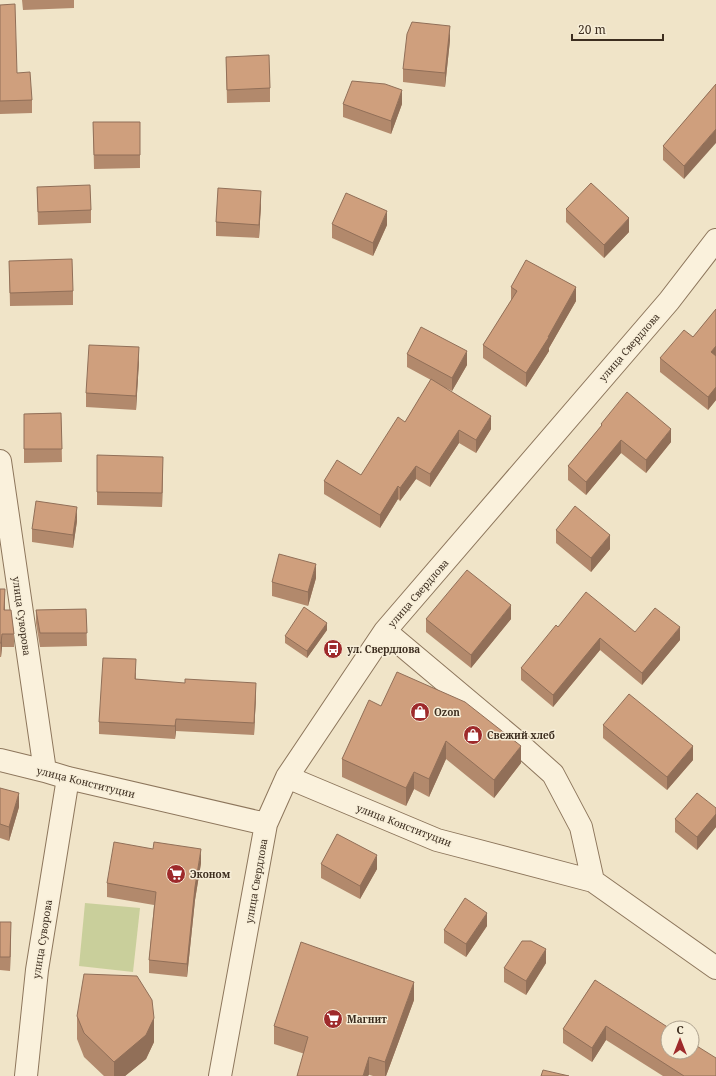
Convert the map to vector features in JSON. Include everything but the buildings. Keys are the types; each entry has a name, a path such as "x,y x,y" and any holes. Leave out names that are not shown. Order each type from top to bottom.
{"street":[{"name":"улица Свердлова","path":"220,1076 266,824 287,777 385,631 669,301 716,240"},
{"name":"улица Суворова","path":"0,461 45,771"},
{"path":"385,631 553,774 581,827 593,880"},
{"name":"улица Конституции","path":"0,760 68,778 266,824"},
{"name":"улица Конституции","path":"287,777 438,840 593,880 716,968"},
{"name":"улица Суворова","path":"26,1076 37,970 68,778"}],"green space":[{"path":"85,903 140,908 133,972 79,966"}],"place":[{"name":"ул. Свердлова","path":"333,649"},
{"name":"Ozon","path":"420,712"},
{"name":"Свежий хлеб","path":"473,735"},
{"name":"Эконом","path":"176,874"},
{"name":"Магнит","path":"333,1019"}]}
